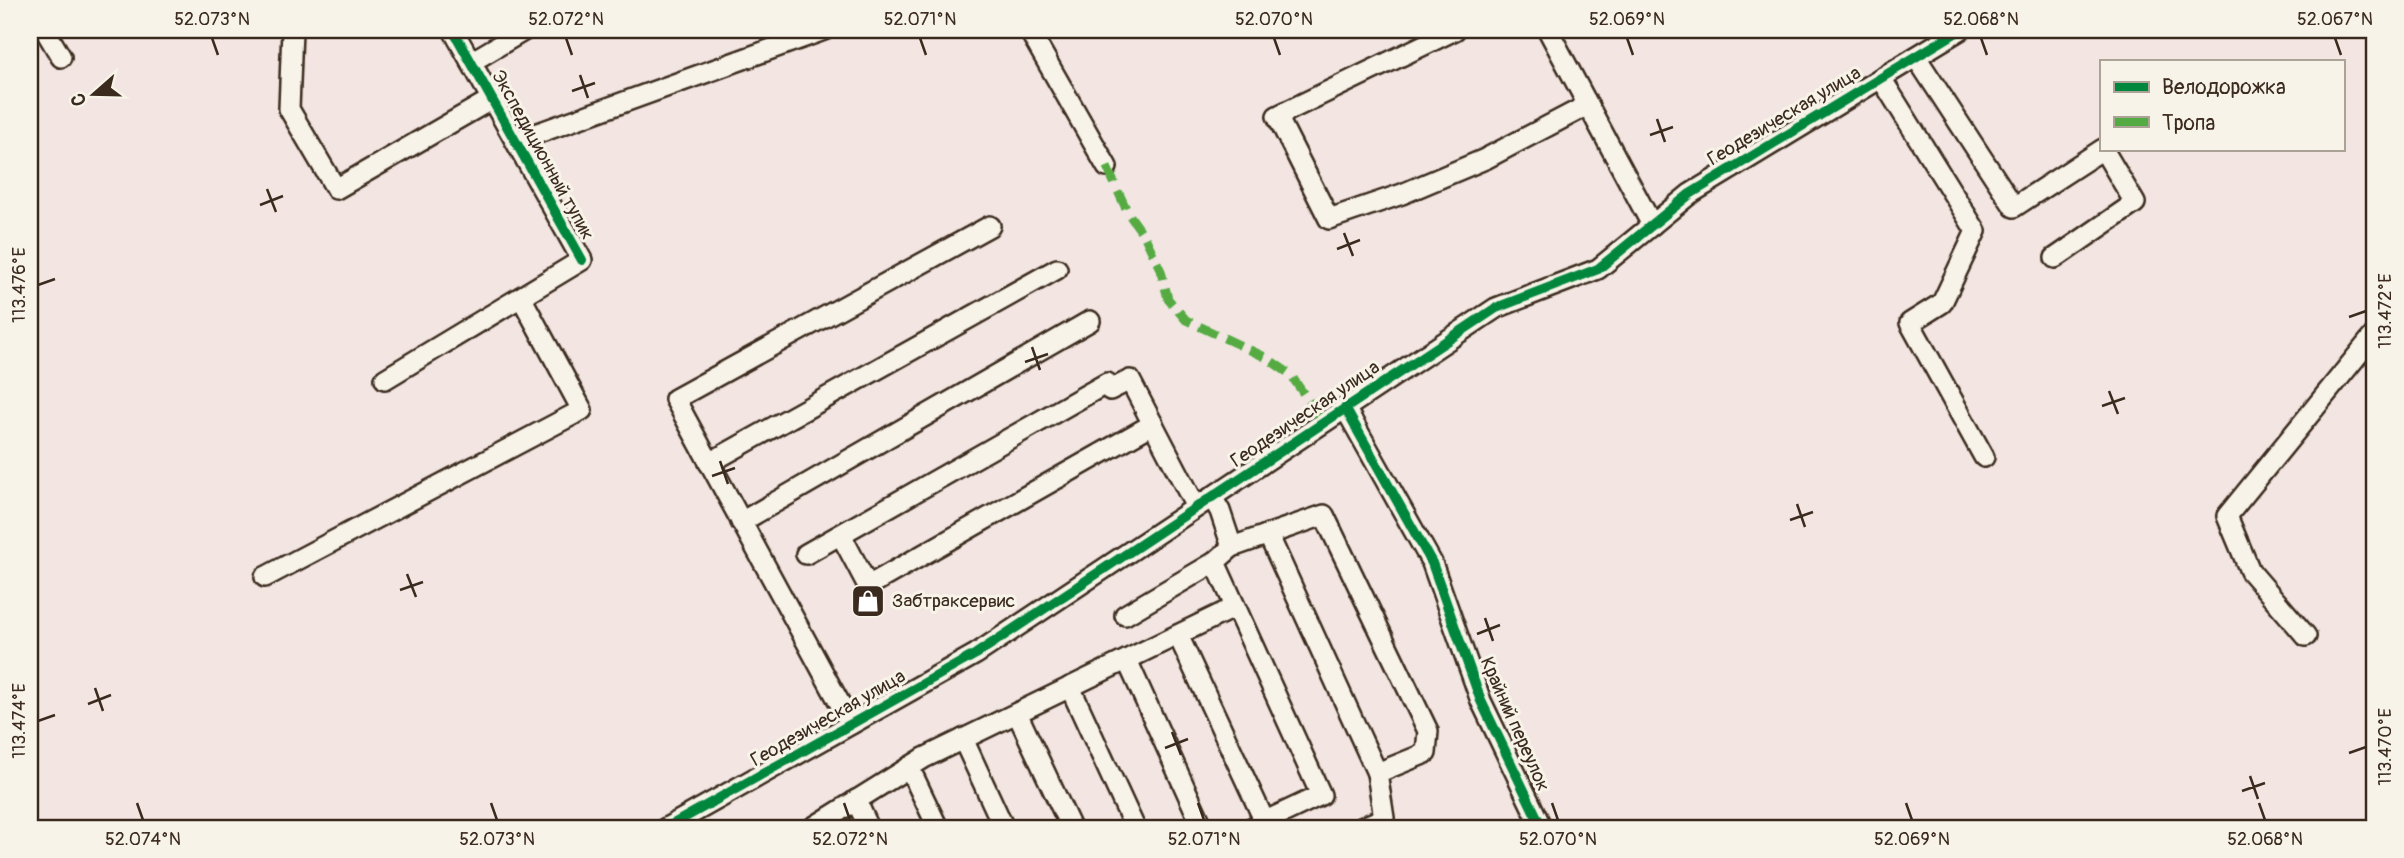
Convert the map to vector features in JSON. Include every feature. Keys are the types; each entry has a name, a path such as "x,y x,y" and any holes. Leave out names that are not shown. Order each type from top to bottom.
{"street":[{"path":"45,30 61,57"},
{"path":"292,30 289,109 336,189 492,99"},
{"name":"Экспедиционный тупик","path":"453,30 582,260 521,297"},
{"path":"471,62 525,30"},
{"path":"516,141 824,30"},
{"path":"1030,30 1107,167"},
{"path":"1455,30 1278,116 1329,219 1402,194 1485,159 1588,105"},
{"path":"1548,30 1652,225"},
{"name":"Геодезическая улица","path":"666,828 976,654 1496,308 1598,270 1690,194 1961,30"},
{"path":"1916,57 2014,207 2101,150"},
{"path":"1881,78 1976,231 1942,303 1910,323 1984,457"},
{"path":"2055,258 2135,203 2104,150"},
{"path":"851,724 675,399 990,226"},
{"path":"709,463 1057,269"},
{"path":"265,577 582,410 521,297 385,379"},
{"path":"741,522 1090,321"},
{"path":"2306,636 2250,571 2227,516 2374,335"},
{"path":"806,554 1107,383 1110,390 1130,380 1153,424 1204,502 1220,511 1231,547"},
{"name":"Крайний переулок","path":"1345,408 1432,563 1481,701 1542,828"},
{"path":"841,535 868,586 1153,424"},
{"path":"1125,615 1215,562 1231,547 1324,516 1428,731 1426,753 1377,773"},
{"path":"1268,534 1377,773 1384,818 1361,828"},
{"path":"1178,635 1258,825 1321,795 1215,562"},
{"path":"812,828 909,767 1236,607"},
{"path":"1127,660 1203,828"},
{"path":"1070,687 1135,828"},
{"path":"1017,713 1071,828"},
{"path":"963,739 1004,828"},
{"path":"909,767 938,828"},
{"path":"856,800 869,828"}],"marked path":[{"path":"1107,167 1128,213 1145,237 1161,271 1168,299 1186,320 1267,358 1290,374 1324,423"}],"cycle path":[{"path":"453,30 582,260"},
{"path":"666,828 976,654 1496,308 1598,269 1690,194 1960,30"},
{"path":"1345,408 1432,563 1481,701 1542,828"}],"place":[{"name":"Забтраксервис","path":"868,601"}]}
